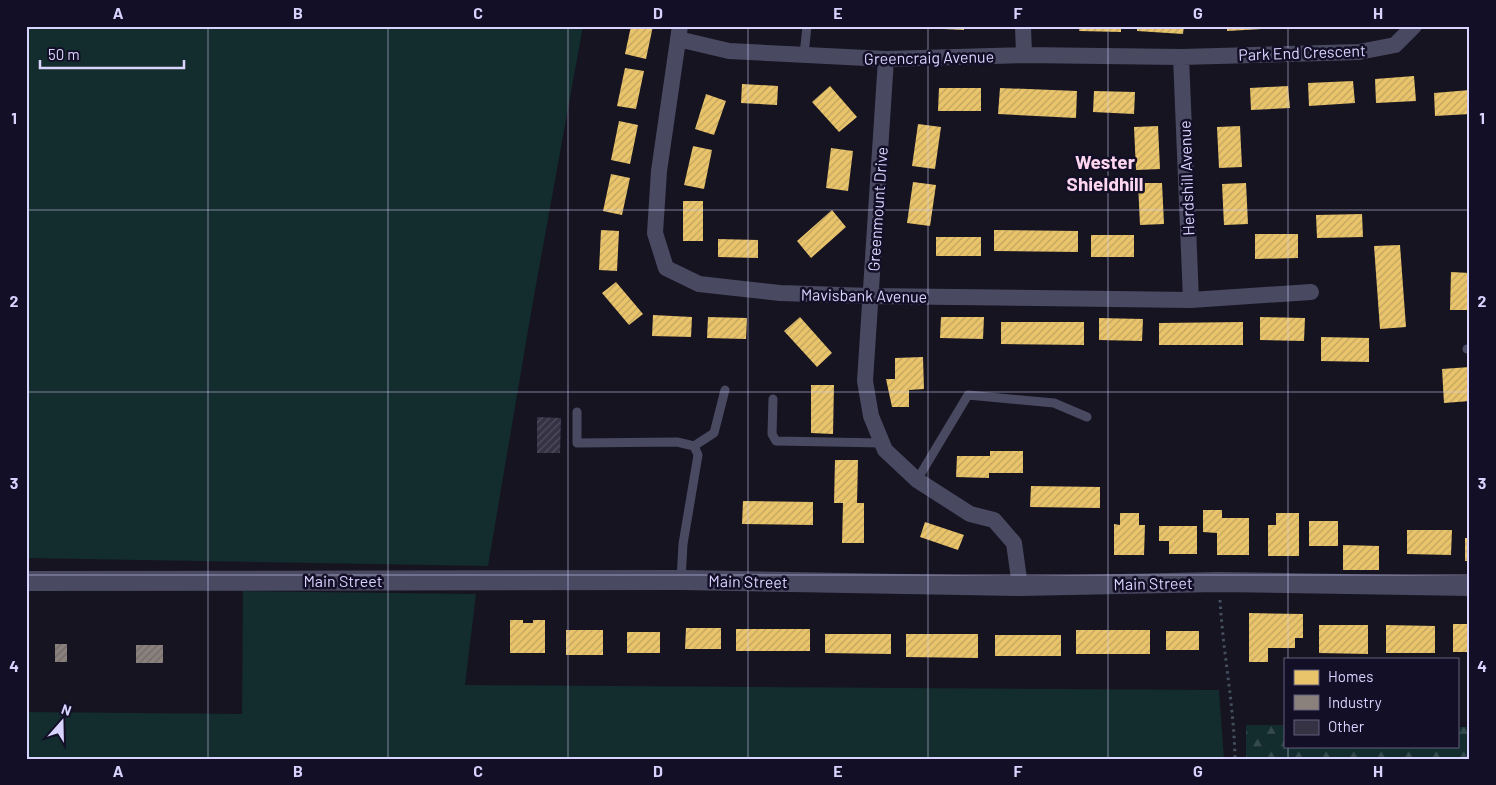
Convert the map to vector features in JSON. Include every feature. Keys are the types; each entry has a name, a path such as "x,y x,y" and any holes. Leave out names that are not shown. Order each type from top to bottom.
{"street":[{"path":"1023,26 1024,55"},
{"name":"Park End Crescent","path":"1181,57 1359,52 1395,45 1414,26"},
{"name":"Greencraig Avenue","path":"679,32 729,51 804,55 886,59 1024,55 1181,57"},
{"name":"Mavisbank Avenue","path":"679,32 658,172 654,233 666,268 699,284 780,293 871,296 1191,300 1311,292"},
{"name":"Herdshill Avenue","path":"1181,57 1191,300"},
{"name":"Greenmount Drive","path":"886,59 865,381 870,416 885,450 917,480 970,514 994,520 1014,543 1020,586"},
{"name":"Main Street","path":"26,581 681,580 1020,586 1218,582 1470,586"}],"lane":[{"path":"804,55 807,26"},
{"path":"577,412 577,443 677,442 694,446 714,433 725,390"},
{"path":"917,480 968,395 1054,403 1087,417"},
{"path":"773,399 772,434 776,442 882,444"},
{"path":"681,580 684,544 698,455 694,446"}],"path":[{"path":"1218,582 1221,626 1235,736 1235,759"}],"green space":[{"path":"26,26 583,26 532,307 488,566 26,558"},
{"path":"243,591 476,594 465,685 1219,690 1224,759 26,759 26,712 242,714"},
{"path":"1246,725 1284,725 1284,748 1458,748 1458,727 1470,727 1470,759 1246,759"}],"building: Homes":[{"path":"631,26 653,26 646,59 625,54"},
{"path":"923,26 964,26 964,30 923,28"},
{"path":"1080,26 1121,26 1121,32 1079,31"},
{"path":"1137,26 1184,26 1183,34 1137,31"},
{"path":"1227,26 1262,26 1262,29 1227,31"},
{"path":"625,68 644,71 636,109 617,106"},
{"path":"1414,76 1416,101 1376,103 1375,79"},
{"path":"1353,81 1355,103 1309,106 1308,83"},
{"path":"742,84 778,86 777,105 741,103"},
{"path":"830,86 857,117 839,132 812,102"},
{"path":"1288,86 1290,108 1251,110 1250,88"},
{"path":"939,88 981,88 981,111 938,111"},
{"path":"1000,88 1077,91 1076,118 998,114"},
{"path":"1470,90 1470,114 1435,116 1434,93"},
{"path":"1094,91 1135,92 1134,114 1093,112"},
{"path":"706,94 726,101 714,135 695,129"},
{"path":"619,121 638,125 630,164 611,160"},
{"path":"918,124 941,127 935,169 912,166"},
{"path":"1158,126 1160,169 1136,170 1134,127"},
{"path":"1240,126 1242,167 1219,168 1217,127"},
{"path":"693,146 712,150 704,189 684,185"},
{"path":"831,148 853,151 848,191 826,188"},
{"path":"611,174 630,178 622,215 603,211"},
{"path":"913,182 936,185 930,226 907,223"},
{"path":"1138,183 1162,183 1164,224 1140,225"},
{"path":"1246,183 1248,224 1224,225 1222,184"},
{"path":"683,201 703,201 703,241 683,241"},
{"path":"832,210 846,227 811,258 797,241"},
{"path":"1362,214 1363,237 1317,238 1316,215"},
{"path":"601,230 619,231 617,271 599,270"},
{"path":"994,230 1078,231 1078,252 994,251"},
{"path":"1255,234 1298,234 1298,258 1255,259"},
{"path":"1091,235 1134,235 1134,257 1091,257"},
{"path":"936,237 981,237 981,256 936,256"},
{"path":"718,239 758,240 758,258 718,257"},
{"path":"1400,245 1406,327 1380,329 1374,246"},
{"path":"1451,272 1470,273 1470,310 1450,310"},
{"path":"616,282 643,314 629,325 602,293"},
{"path":"653,315 692,317 691,337 652,336"},
{"path":"708,317 747,318 746,339 707,338"},
{"path":"800,317 832,353 817,367 784,331"},
{"path":"941,317 984,317 983,339 940,338"},
{"path":"1260,317 1305,318 1304,341 1260,340"},
{"path":"1099,318 1143,319 1142,341 1099,340"},
{"path":"1001,322 1084,322 1084,345 1001,344"},
{"path":"1243,322 1243,345 1159,345 1159,323"},
{"path":"1321,337 1369,338 1369,362 1321,361"},
{"path":"923,357 924,389 909,390 909,407 892,407 886,379 895,379 895,358"},
{"path":"1470,367 1470,401 1444,403 1442,369"},
{"path":"811,385 834,385 833,434 811,433"},
{"path":"990,451 1023,451 1023,473 989,473 989,478 956,477 957,456 990,456"},
{"path":"835,460 858,460 857,503 864,503 864,543 842,543 843,503 834,503"},
{"path":"1031,486 1100,487 1100,508 1030,507"},
{"path":"743,501 813,502 813,525 742,524"},
{"path":"1203,510 1222,510 1222,518 1249,518 1249,555 1217,555 1217,533 1203,532"},
{"path":"1120,513 1139,513 1139,525 1145,525 1144,555 1114,555 1114,524 1120,525"},
{"path":"1276,513 1299,513 1299,556 1268,556 1268,525 1276,525"},
{"path":"1309,521 1338,521 1338,546 1309,546"},
{"path":"925,522 964,535 958,550 920,537"},
{"path":"1159,526 1197,526 1197,554 1169,554 1169,541 1159,541"},
{"path":"1407,530 1452,530 1451,555 1407,554"},
{"path":"1465,538 1470,538 1470,561 1465,561"},
{"path":"1343,545 1379,546 1379,570 1343,570"},
{"path":"1249,613 1303,614 1303,638 1295,638 1295,648 1268,648 1268,662 1249,662"},
{"path":"510,620 523,620 523,623 533,623 533,620 545,620 545,653 510,653"},
{"path":"1453,624 1470,624 1470,652 1453,652"},
{"path":"1319,625 1368,625 1368,654 1319,653"},
{"path":"1386,625 1435,626 1435,653 1386,653"},
{"path":"686,628 721,628 721,649 685,649"},
{"path":"736,629 810,629 810,651 736,651"},
{"path":"566,630 603,630 603,655 566,655"},
{"path":"1076,630 1150,630 1150,654 1076,654"},
{"path":"1166,631 1199,631 1199,650 1166,650"},
{"path":"627,632 660,632 660,653 627,653"},
{"path":"825,634 891,634 891,654 825,653"},
{"path":"906,634 978,634 978,658 906,657"},
{"path":"995,635 1061,635 1061,656 995,656"}],"building: Industry":[{"path":"55,644 67,644 67,662 55,662"},
{"path":"136,645 163,645 163,663 136,663"}],"building: Other":[{"path":"537,417 561,418 560,453 537,453"}],"district":[{"name":"Wester Shieldhill","path":"1105,172"}]}
